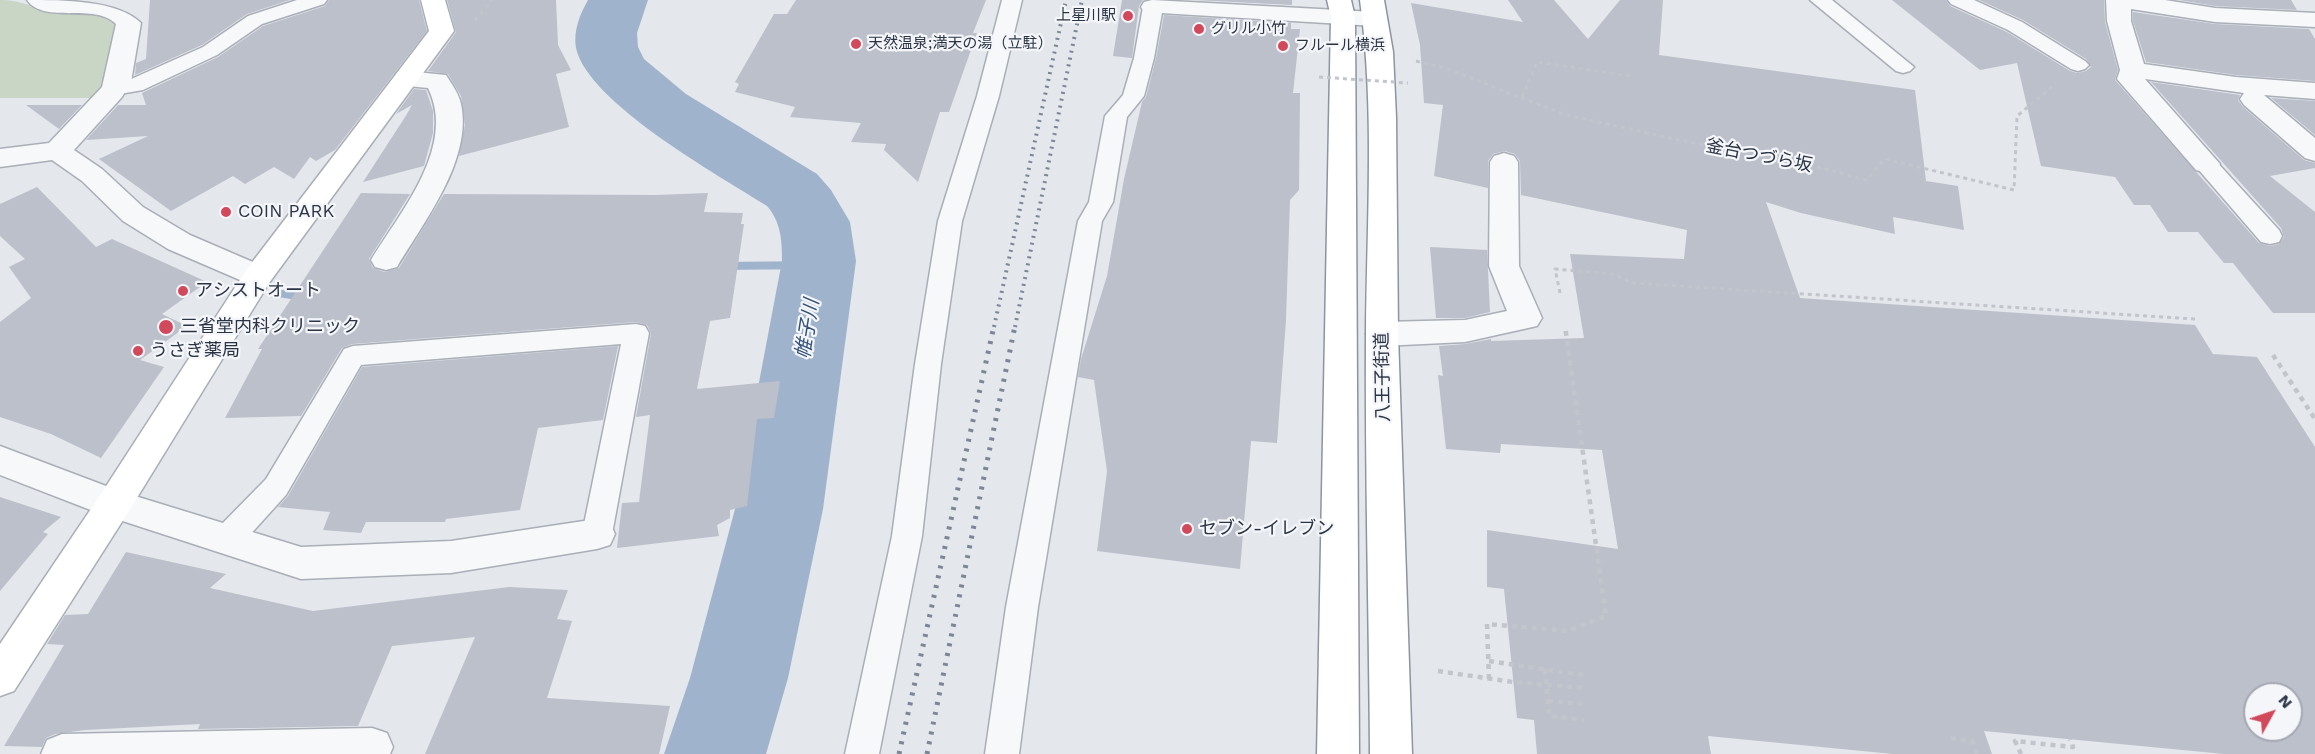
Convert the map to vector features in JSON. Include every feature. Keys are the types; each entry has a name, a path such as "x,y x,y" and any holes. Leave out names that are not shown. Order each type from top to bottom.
{"main road":[{"path":"0,678 114,504 258,276 442,31 433,0"},
{"path":"1338,754 1341,9"},
{"name":"八王子街道","path":"1374,10 1380,51 1382,118 1382,334 1391,754"}],"street":[{"path":"0,158 57,151 114,89 117,82 129,23 125,15 113,10 57,5 39,0"},
{"path":"2206,164 2130,80 2133,70 2119,21 2118,0 2215,15 2315,20"},
{"path":"2312,0 2315,3"},
{"path":"1153,7 1187,4 1374,10"},
{"path":"2133,70 2236,85 2315,91"},
{"path":"386,260 440,169 451,127 444,90 437,81 406,79"},
{"path":"2253,99 2315,152"},
{"path":"57,151 92,175 133,213 179,242 258,276"},
{"path":"1382,334 1465,331 1526,318 1504,266 1504,162"},
{"path":"0,460 114,504 301,563 451,557 597,534"},
{"path":"62,754 372,747"}],"lane":[{"path":"114,89 135,85 210,51 255,20 317,0"},
{"path":"862,754 907,536 928,364 950,221 988,96 1012,0"},
{"path":"1803,0 1831,32"},
{"path":"1820,0 1904,68"},
{"path":"1958,0 2015,26 2078,65"},
{"path":"1002,754 1022,607 1090,222 1101,202 1116,116 1133,96 1144,58 1153,7"},
{"path":"2206,164 2270,236"},
{"path":"227,540 276,487 353,356 636,333 597,534"}],"path":[{"name":"釜台つづら坂","path":"1413,60 1445,68 1566,115 1709,146 1766,153 1866,180 1885,159 2013,190 2017,116 2078,65"},
{"path":"1522,97 1538,62 1630,76"},
{"path":"1319,77 1408,83"},
{"path":"1560,297 1555,268 1614,274 1632,283 2195,319"},
{"path":"1489,679 1487,624 1567,631 1606,616 1564,321"},
{"path":"2272,355 2315,419"},
{"path":"1489,661 1583,675"},
{"path":"1545,669 1549,716 1584,720"},
{"path":"1438,671 1489,679 1585,688"},
{"path":"1548,701 1582,704"},
{"path":"1951,738 1972,741 1977,754"},
{"path":"2021,754 2015,741 2073,747 2070,739"}],"green space":[{"path":"0,0 15,1 51,10 93,13 117,20 104,87 92,98 0,98"}],"building":[{"path":"150,0 290,0 247,14 202,45 135,75 136,63 146,59"},
{"path":"329,0 419,0 427,31 335,150 316,161 310,157 294,179 274,167 245,184 233,176 171,211 99,159 148,136 86,140 118,105 146,105 142,93 218,57 263,26 325,6"},
{"path":"447,0 556,0 558,45 571,70 556,74 569,127 459,156 465,125 461,96 448,74 428,71 456,32"},
{"path":"796,0 986,0 973,33 977,33 949,112 940,112 918,182 884,150 886,144 851,142 861,123 790,117 795,107 735,92 739,84 735,82 774,14 787,14"},
{"path":"1122,0 1143,0 1139,6 1132,58 1113,56"},
{"path":"1194,0 1292,0 1292,5"},
{"path":"1508,0 1554,0 1588,39 1620,0 1663,0 1659,55 1915,90 1926,181 1958,186 1964,230 1893,217 1895,234 1801,213 1766,202 1800,298 2195,325 2213,354 2257,357 2315,447 2315,754 2224,754 1984,731 1992,754 1893,754 1708,736 1711,754 1537,754 1534,720 1517,718 1504,589 1487,587 1487,530 1618,549 1602,450 1501,444 1500,453 1446,449 1438,375 1443,376 1439,346 1491,339 1491,341 1584,338 1570,254 1684,259 1687,230 1521,195 1520,161 1515,154 1505,151 1493,154 1488,161 1488,188 1434,176 1443,105 1424,103 1420,45 1411,3 1523,22"},
{"path":"1892,0 1946,0 1950,6 2007,32 2070,71 2077,73 2091,67 2086,59 2023,20 1979,0 2104,0 2105,22 2118,70 2115,80 2259,243 2270,246 2279,244 2284,237 2281,228 2151,82 2240,95 2238,100 2243,107 2304,160 2315,163 2315,168 2270,176 2315,212 2315,313 2273,313 2233,263 2224,263 2198,232 2168,232 2150,205 2134,205 2115,177 2041,166 2017,63 1980,70"},
{"path":"2179,0 2291,0 2297,10 2215,6"},
{"path":"2133,12 2215,24 2309,29 2315,39 2315,81 2236,75 2146,62 2133,21"},
{"path":"1164,15 1291,23 1291,29 1300,29 1293,93 1300,93 1299,190 1290,200 1286,320 1277,443 1251,441 1240,569 1097,551 1107,471 1094,380 1078,377 1081,359 1107,276 1124,179 1142,102 1146,97 1156,58"},
{"path":"414,89 426,90 433,111 433,133 424,166 363,182 412,105 396,114"},
{"path":"2271,98 2315,101 2315,135"},
{"path":"26,105 82,105 59,129"},
{"path":"37,187 96,247 112,239 207,282 162,314 187,326 140,360 164,367 101,458 51,434 0,417 0,322 31,298 9,267 25,259 0,236 0,204"},
{"path":"361,193 410,194 369,259 373,268 385,272 399,268 444,194 656,195 708,193 704,212 743,213 741,224 744,224 730,318 710,321 697,389 780,381 774,418 757,419 747,506 730,510 730,518 717,525 719,536 617,548 622,503 639,502 650,415 636,417 651,333 647,325 636,322 352,344 342,348 301,416 225,418 262,349 258,349"},
{"path":"1430,247 1487,250 1490,312 1465,318 1436,318"},
{"path":"618,346 603,420 538,428 520,510 446,519 445,522 366,522 361,533 323,530 330,512 278,507 288,496 362,367"},
{"path":"0,497 61,517 43,532 48,534 0,591"},
{"path":"126,552 226,574 210,588 313,611 509,587 568,590 557,619 572,621 547,698 670,706 659,754 425,754 475,637 392,646 358,726 198,729 200,724 85,730 55,734 46,738 42,747 4,746 64,645 47,644 65,615 88,614"}],"waterway":[{"name":"帷子川","path":"618,0 612,12 606,40 609,53 620,70 638,89 690,128 792,190 811,214 817,230 819,261 779,509 739,678 715,754"},
{"path":"720,266 818,265"},
{"path":"282,294 310,298"}],"railway":[{"path":"994,327 1066,0"},
{"path":"1015,327 1082,0"},
{"path":"899,754 994,326"},
{"path":"927,754 1015,326"}],"place":[{"name":"上星川駅","path":"1128,16"},
{"name":"グリル小竹","path":"1199,29"},
{"name":"天然温泉;満天の湯（立駐）","path":"856,44"},
{"name":"フルール横浜","path":"1283,46"},
{"name":"COIN PARK","path":"226,212"},
{"name":"アシストオート","path":"183,291"},
{"name":"三省堂内科クリニック","path":"166,327"},
{"name":"うさぎ薬局","path":"138,351"},
{"name":"セブン-イレブン","path":"1187,529"}]}
